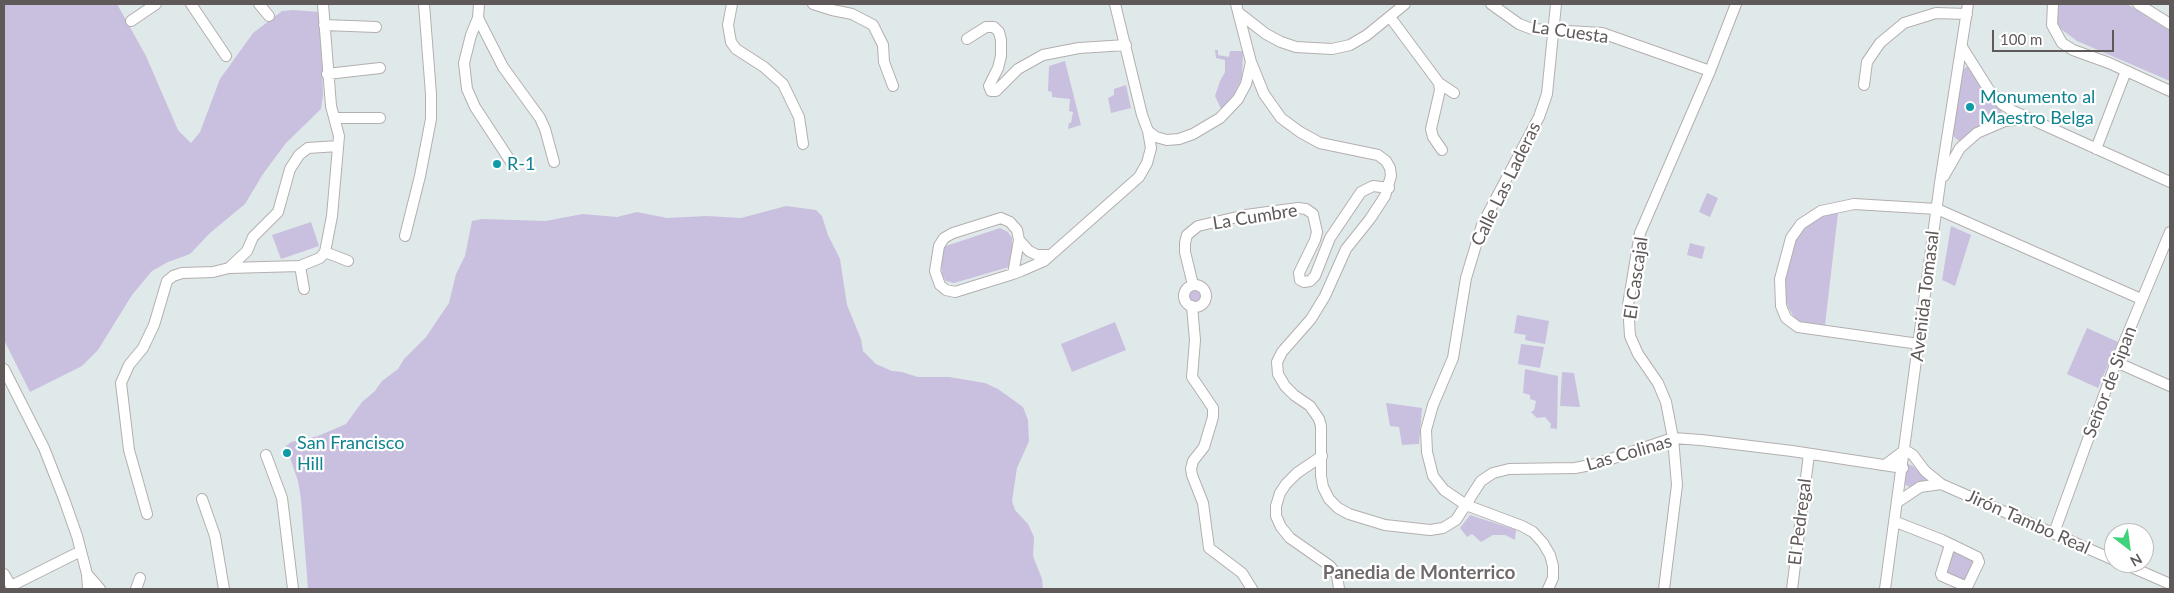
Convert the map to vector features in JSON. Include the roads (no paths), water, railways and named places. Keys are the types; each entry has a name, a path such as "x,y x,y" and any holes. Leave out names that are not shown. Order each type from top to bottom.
{"street":[{"path":"131,22 156,4"},
{"path":"191,4 226,56"},
{"path":"259,4 269,16"},
{"path":"147,514 129,450 121,383 130,365 143,348 154,325 167,282 173,276 182,273 213,272 229,268 300,266 320,258 325,252 332,216 339,136 331,106 327,74 323,4"},
{"path":"405,236 420,176 431,119 424,4"},
{"path":"479,4 478,18 471,35 464,63 467,89 475,106 513,165"},
{"path":"732,4 728,25 732,42 736,49 764,67 783,84 799,117 803,144"},
{"path":"813,4 852,14 873,25 883,45 884,62 892,86"},
{"path":"1013,274 1019,240 1017,230 1010,222 1000,218 953,233 944,238 939,246 935,271 940,285 946,290 955,292 1013,274 1044,260 1139,177 1147,163 1151,148 1148,131 1142,115 1115,4"},
{"path":"1238,8 1266,34 1296,47 1332,49 1350,44 1367,36 1405,4"},
{"name":"La Cuesta","path":"1491,4 1519,24 1532,29 1602,33 1710,70"},
{"name":"Calle Las Laderas","path":"1548,589 1553,578 1553,566 1550,555 1543,543 1533,532 1522,526 1466,505 1444,490 1434,476 1426,452 1426,430 1433,405 1453,358 1466,278 1482,225 1539,117 1547,94 1556,4"},
{"name":"El Cascajal","path":"1664,589 1677,485 1674,438 1666,402 1658,383 1638,354 1630,336 1628,305 1640,234 1736,4"},
{"path":"2053,4 2052,25 2062,43 2073,50 2170,90"},
{"path":"2142,5 2170,24"},
{"path":"1238,8 1251,62 1264,94 1281,118 1300,132 1320,143 1378,155 1386,160 1390,168 1388,188"},
{"path":"1864,85 1867,62 1880,43 1904,23 1936,13 1967,9"},
{"name":"Avenida Tomasal","path":"1885,589 1899,501 1940,183 1967,9"},
{"path":"1390,17 1439,83 1454,93"},
{"path":"478,18 503,67 540,118 554,162"},
{"path":"324,25 376,27"},
{"path":"967,39 986,27 994,27 999,32 1001,56 998,68 989,86 991,91 996,91 1018,68 1043,55 1079,48 1126,45"},
{"path":"1248,49 1255,39 1266,34"},
{"path":"1962,47 1989,90 2002,104 2026,119 2170,182"},
{"path":"1148,131 1156,137 1167,140 1193,134 1210,126 1238,99 1246,84 1251,62"},
{"path":"327,74 380,68"},
{"path":"2096,149 2126,71"},
{"path":"1439,83 1440,90 1431,129 1433,137 1442,150"},
{"path":"335,118 380,118"},
{"path":"1940,183 1960,148 1977,133 2005,121 2026,119"},
{"path":"229,268 246,252 253,237 278,212 290,169 298,155 308,148 338,146"},
{"name":"La Cumbre","path":"1193,285 1185,252 1185,243 1187,235 1198,226 1246,214 1298,208 1306,209 1313,214 1316,232 1315,240 1299,273 1300,280 1304,282 1310,281 1315,276 1330,238 1361,192 1373,186 1388,188"},
{"name":"Las Colinas","path":"1388,188 1386,196 1346,249 1325,296 1311,319 1282,352 1277,362 1278,374 1285,386 1310,406 1319,419 1323,487 1329,499 1349,514 1386,524 1430,530 1443,528 1456,520 1481,481 1493,473 1509,469 1574,468 1596,464 1674,438 1808,454 1903,468"},
{"path":"1919,344 1798,327 1786,318 1781,306 1780,279 1791,238 1801,224 1821,211 1854,204 1937,209 2141,300"},
{"name":"Señor de Sipan","path":"2054,533 2116,362 2170,232"},
{"path":"1019,240 1029,251 1037,255 1050,255"},
{"path":"325,252 348,261"},
{"path":"300,266 304,289"},
{"path":"1193,285 1203,288 1206,298 1199,306 1192,306 1186,302 1184,296 1187,289 1193,285"},
{"path":"1192,306 1194,340 1192,377 1213,408 1213,417 1204,447 1193,461 1192,475 1203,503 1209,548 1242,573 1252,589"},
{"path":"2116,362 2170,386"},
{"path":"5,373 44,448 81,551 87,574 88,589"},
{"path":"1885,465 1905,450"},
{"name":"Jirón Tambo Real","path":"1905,450 1913,455 1925,471 1941,484 2104,556"},
{"name":"El Pedregal","path":"1792,589 1808,454"},
{"path":"266,455 282,498 294,589"},
{"path":"1322,456 1297,473 1286,484 1280,492 1276,506 1276,516 1281,527 1290,538 1330,566 1337,575 1339,589"},
{"path":"1899,501 1920,487 1941,484"},
{"path":"202,499 215,536 224,589"},
{"path":"1896,522 1950,544"},
{"path":"4,574 12,588 81,551"},
{"path":"2145,573 2170,584"},
{"path":"87,574 100,589"},
{"path":"136,589 140,578"}],"place":[{"name":"Monumento al Maestro Belga","path":"1970,107"},
{"name":"R-1","path":"497,164"},
{"name":"San Francisco Hill","path":"287,453"}],"district":[{"name":"Panedia de Monterrico","path":"1419,573"}]}
